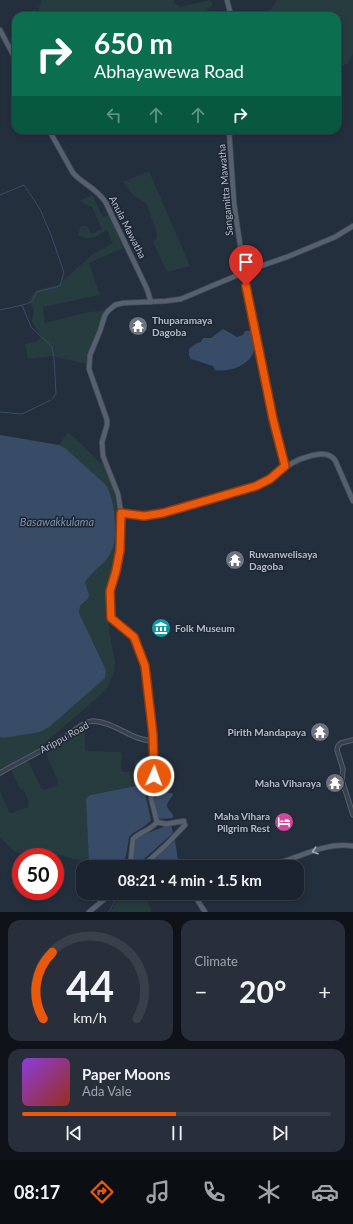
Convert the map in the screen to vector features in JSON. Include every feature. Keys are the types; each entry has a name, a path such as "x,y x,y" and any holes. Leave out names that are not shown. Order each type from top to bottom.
{"main road":[{"path":"227,0 230,12"},
{"path":"0,30 12,52"},
{"name":"Anula Mawatha","path":"51,134 73,172 99,194 106,203 147,289 151,302"},
{"name":"Sangamitta Mawatha","path":"229,134 233,196 244,272"},
{"path":"157,822 151,798 154,769 154,741 146,670 142,655 132,635 111,618 110,591 120,550 121,513 118,494 103,456 102,442 107,420 90,372 89,358 92,348 100,331 104,315 109,309 120,304 166,302 181,299 244,272 287,257 335,237 353,226"},
{"path":"121,513 144,516 163,513 256,486 270,479 285,466 307,457 322,454 331,456 337,462 353,501"},
{"path":"150,860 166,845 183,823 166,824 157,822"},
{"path":"131,860 132,841 137,835 155,825 157,822"},
{"path":"287,860 327,847 341,845 353,846"},
{"path":"89,912 104,900"},
{"path":"197,900 205,912"}],"street":[{"path":"244,272 273,419 285,466"},
{"name":"Arippu Road","path":"0,773 25,758 56,743 84,724 92,721 110,726 145,741 154,741"},
{"path":"353,740 341,744 338,746 337,750 344,769 342,780 353,814"}],"green space":[{"path":"41,0 174,0 174,3 181,7 210,0 213,5 204,12 38,12"},
{"path":"277,0 353,0 353,54 348,63 341,65 341,12 270,12"},
{"path":"149,171 190,266 167,272 153,242 157,238 157,233 146,203 133,195 123,182"},
{"path":"92,195 103,217 110,215 123,248 89,263 100,295 43,307 45,323 84,313 105,310 87,355 86,364 52,356 28,359 25,344 38,341 41,336 32,322 34,310 29,300 36,290 58,285 93,254 113,243 107,230 90,238 78,235 81,226 87,226 92,234 102,229 92,207 79,201"},
{"path":"68,432 103,465 114,489 118,515 118,549 108,583 107,593 109,630 115,662 114,673 106,690 31,755 0,773 0,737 4,738 106,670 79,613 80,606 88,600 85,582 88,577 106,485 59,445"},
{"path":"82,729 85,730 85,750 120,752 122,754 121,769 123,772 131,772 134,770 135,760 138,759 148,760 150,763 149,785 144,789 140,785 90,795 86,799 89,860 78,860 64,856 64,848 12,849 0,837 0,791 9,812 12,813 28,807 29,803 24,790 20,789 12,772 13,769 26,762 29,763 41,788 44,790 57,785 58,781 47,756 48,752"},
{"path":"147,900 152,912 111,912 117,901"}],"water":[{"path":"223,329 237,337 243,335 245,331 251,331 254,340 254,350 252,355 244,364 232,369 220,371 215,370 213,366 191,359 189,356 189,349 201,342 203,338 211,338"},
{"name":"Basawakkulama","path":"0,435 59,445 65,448 106,485 112,500 115,520 113,548 105,561 85,582 89,595 88,599 80,606 79,613 106,670 105,678 49,727 40,732 3,738 0,737"},
{"path":"141,785 144,789 151,820 129,837 124,860 89,860 86,799 90,795"},
{"path":"155,791 172,793 173,795 168,801 167,807 173,815 173,818 160,819 157,817 153,793"},
{"path":"171,824 173,833 143,860 133,860 133,841 137,837"},
{"path":"175,840 178,860 154,860"}],"waterway":[{"path":"0,195 24,185 40,209 64,272 60,286 37,292 33,300 30,302 0,310"},
{"path":"22,305 31,327 52,347 56,393 53,399"},
{"path":"0,412 22,414 51,400"},
{"path":"109,912 115,900"}],"place":[{"name":"Thuparamaya Dagoba","path":"138,326"},
{"name":"Ruwanwelisaya Dagoba","path":"235,560"},
{"name":"Folk Museum","path":"161,628"},
{"name":"Pirith Mandapaya","path":"320,732"},
{"name":"Maha Viharaya","path":"335,783"},
{"name":"Maha Vihara Pilgrim Rest","path":"284,822"}],"route":[{"path":"154,776 153,735 145,666 134,637 111,618 110,591 120,550 121,513 138,516 151,516 233,493 262,484 274,477 285,466 273,419 246,286"}]}
